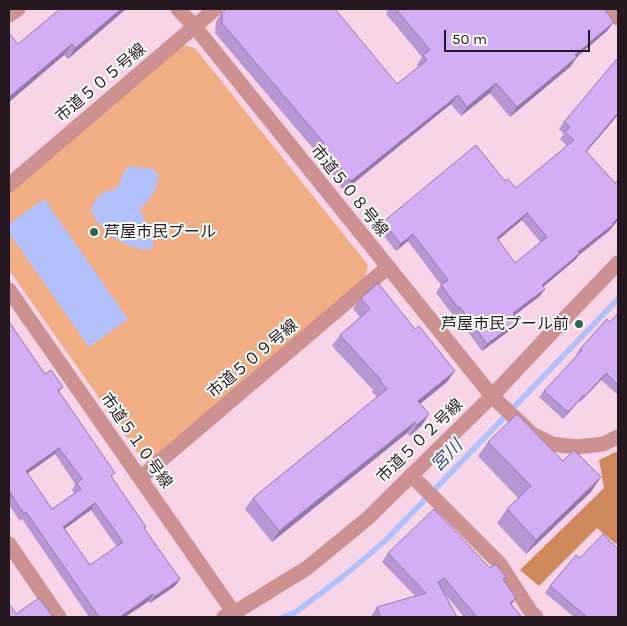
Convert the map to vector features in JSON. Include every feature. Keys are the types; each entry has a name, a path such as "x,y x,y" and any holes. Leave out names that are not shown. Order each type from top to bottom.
{"street":[{"path":"9,14 18,9"},
{"name":"市道５０８号線","path":"178,9 195,27 496,399 532,434 552,444 577,447 603,444 618,437"},
{"name":"市道５０５号線","path":"9,185 215,9"},
{"path":"607,9 618,18"},
{"name":"市道５０２号線","path":"229,615 307,568 416,480 496,399 568,314 618,263"},
{"name":"市道５０９号線","path":"140,478 388,267"},
{"name":"市道５１０号線","path":"9,290 140,478 229,615"},
{"path":"416,480 500,564 536,617"},
{"path":"9,544 59,617"}],"shaded area":[{"path":"182,45 195,48 368,265 365,278 151,459 140,456 9,270 9,193"},
{"path":"618,451 618,542 616,544 597,528 539,586 520,570 604,488 599,460"}],"water":[{"path":"130,166 153,169 159,175 152,195 140,210 153,239 153,248 143,250 111,237 95,219 91,209 96,199 104,192 114,190 119,185 124,171"},
{"path":"44,199 128,319 89,347 9,233 9,224"}],"building":[{"path":"60,9 121,9 75,48 72,44 9,97 9,35 18,44"},
{"path":"227,9 335,9 397,84 427,60 423,55 430,50 396,9 604,9 614,22 575,55 577,57 517,107 496,83 467,107 458,95 351,181 322,145 324,143 222,23 222,12"},
{"path":"616,60 618,61 618,113 586,151 615,183 618,180 618,218 614,224 578,252 580,253 542,285 545,289 513,313 518,321 487,344 441,285 448,280 413,234 401,244 383,222 476,145 505,181 508,179 516,188 574,140 565,132 570,127 564,122","holes":["527,213 547,237 515,263 497,238"]},
{"path":"378,283 415,329 419,326 455,371 418,401 429,414 417,425 415,422 279,531 253,498 387,389 340,335 370,309 361,298"},
{"path":"618,313 618,385 606,373 568,412 544,391 582,350 580,349 607,319 610,322"},
{"path":"9,322 45,374 51,370 63,387 58,390 115,473 111,476 146,527 144,528 180,579 155,596 153,594 120,617 99,617 26,512 24,514 9,491","holes":["59,448 82,479 77,483 81,489 52,509 26,471","95,503 123,542 90,565 63,527"]},
{"path":"517,414 563,461 574,450 601,477 536,540 507,509 531,486 488,442"},
{"path":"434,509 490,568 496,564 506,577 503,579 516,598 510,603 522,617 477,617 444,578 438,582 457,617 380,617 377,607 426,593 388,553"},
{"path":"603,534 618,549 618,617 587,617 550,586 576,555 580,558"},
{"path":"39,598 53,617 9,617 9,603 16,614"}],"waterway":[{"name":"宮川","path":"283,617 296,612 345,575 386,540 618,299"}],"place":[{"name":"芦屋市民プール","path":"94,232"},
{"name":"芦屋市民プール前","path":"579,324"}]}
